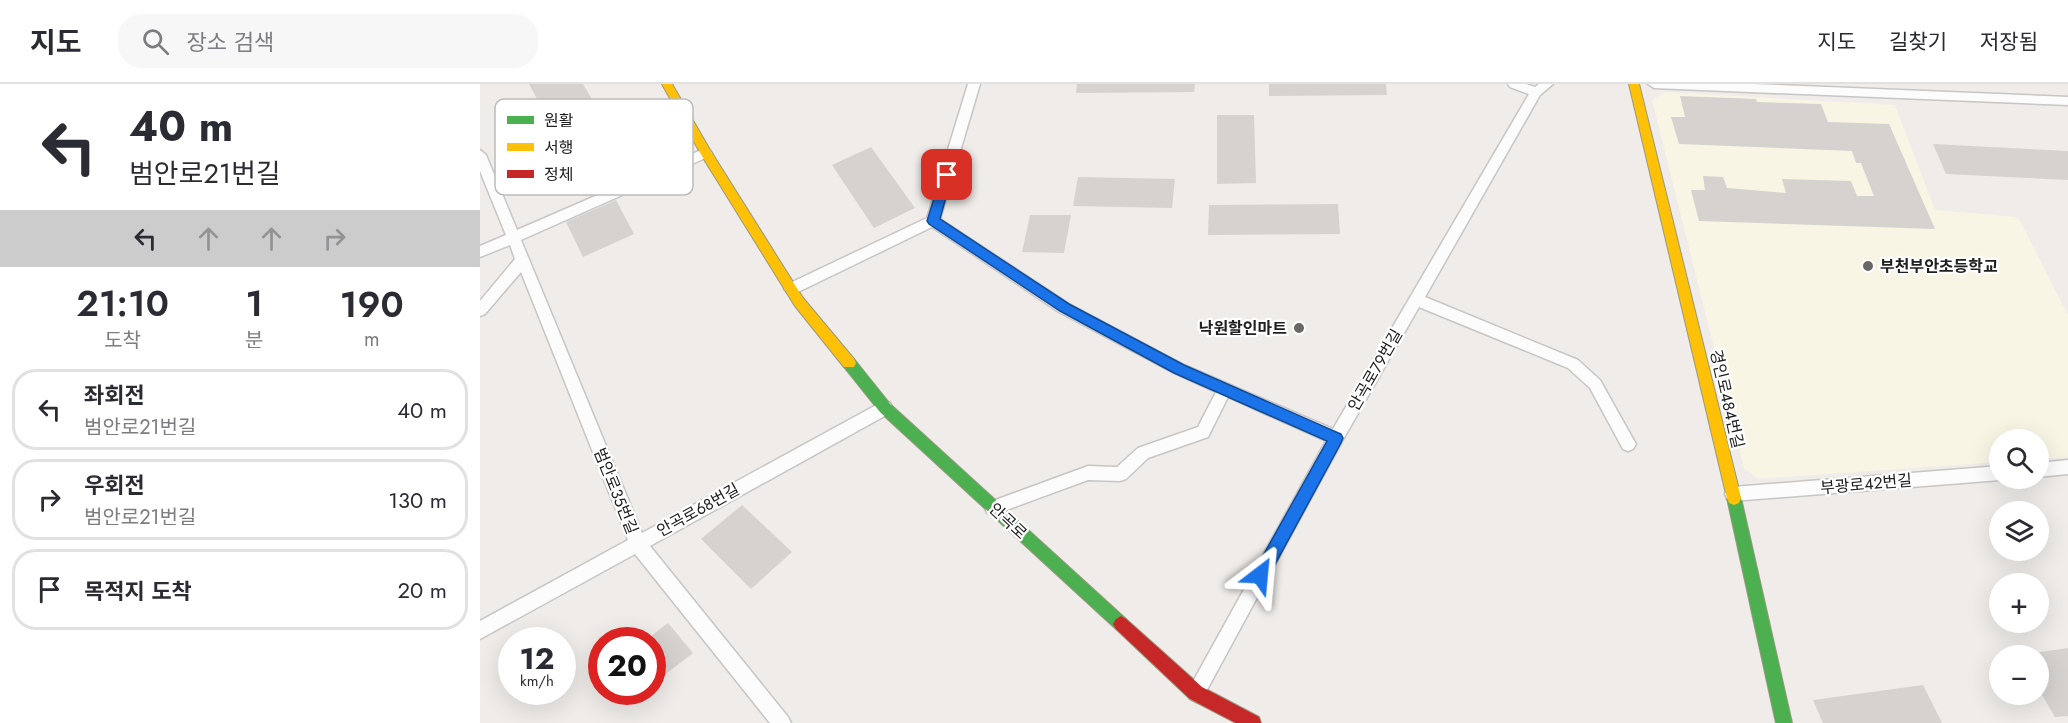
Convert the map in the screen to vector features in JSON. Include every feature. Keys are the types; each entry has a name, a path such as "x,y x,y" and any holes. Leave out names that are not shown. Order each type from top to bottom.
{"street":[{"name":"안곡로","path":"667,84 675,99"},
{"name":"경인로484번길","path":"1634,84 1784,723"},
{"name":"안곡로","path":"693,130 799,302 885,408 1196,693 1253,723"}],"lane":[{"path":"791,289 933,221 974,84"},
{"path":"1514,84 1541,88"},
{"path":"1654,84 1886,89 2068,101"},
{"name":"안곡로79번길","path":"1196,693 1336,438 1541,88"},
{"path":"693,159 706,153"},
{"name":"범안로35번길","path":"480,155 495,191"},
{"name":"범안로35번길","path":"497,195 638,544 782,723"},
{"path":"480,252 610,195"},
{"path":"933,221 1064,308 1179,369 1336,438"},
{"path":"480,310 502,287 523,259"},
{"path":"1416,300 1573,364 1595,384 1628,444"},
{"path":"993,508 1088,473 1120,474 1143,453 1203,432 1225,389"},
{"name":"안곡로68번길","path":"480,630 885,408"},
{"path":"2049,469 2068,467"},
{"name":"부광로42번길","path":"1732,494 1989,474"}],"shaded area":[{"name":"부천부안초등학교","path":"1665,92 1895,105 1935,210 2018,217 2068,315 2068,457 2049,458 2049,429 1989,429 1989,463 1758,479 1744,468 1652,100"}],"building":[{"path":"529,84 583,84 592,99 537,99"},
{"path":"1077,84 1195,84 1194,92 1076,93"},
{"path":"1269,84 1386,84 1387,95 1269,96"},
{"path":"1680,96 1821,104 1828,122 1889,124 1935,229 1699,221 1691,190 1705,190 1703,176 1723,177 1727,188 1786,193 1782,179 1851,181 1857,196 1874,196 1861,163 1856,163 1852,151 1679,144 1671,117 1685,117"},
{"path":"1217,115 1254,115 1256,183 1217,184"},
{"path":"1933,144 2068,151 2068,180 1946,174"},
{"path":"871,147 915,208 874,228 832,165"},
{"path":"1078,177 1175,179 1172,208 1073,206"},
{"path":"616,200 634,234 583,257 566,222"},
{"path":"1338,204 1340,234 1208,235 1209,205"},
{"path":"1030,215 1071,215 1064,253 1022,252"},
{"path":"742,505 792,552 751,589 701,539"},
{"path":"668,623 693,653 666,674 666,627 663,627"},
{"path":"2068,648 2068,716 2055,717 2048,705 2049,651"},
{"path":"1923,685 1942,723 1823,723 1813,700"}],"traffic: fast":[{"path":"849,363 885,408 1121,624"},
{"path":"1734,498 1784,723"}],"traffic: slow":[{"path":"667,84 675,99"},
{"path":"1634,84 1734,498"},
{"path":"693,130 799,302 849,363"}],"traffic: jam":[{"path":"1121,624 1196,693 1253,723"}],"place":[{"name":"부천부안초등학교","path":"1868,266"},
{"name":"낙원할인마트","path":"1299,328"}],"route":[{"path":"947,175 933,221 1064,308 1179,369 1336,438 1260,575"}]}
